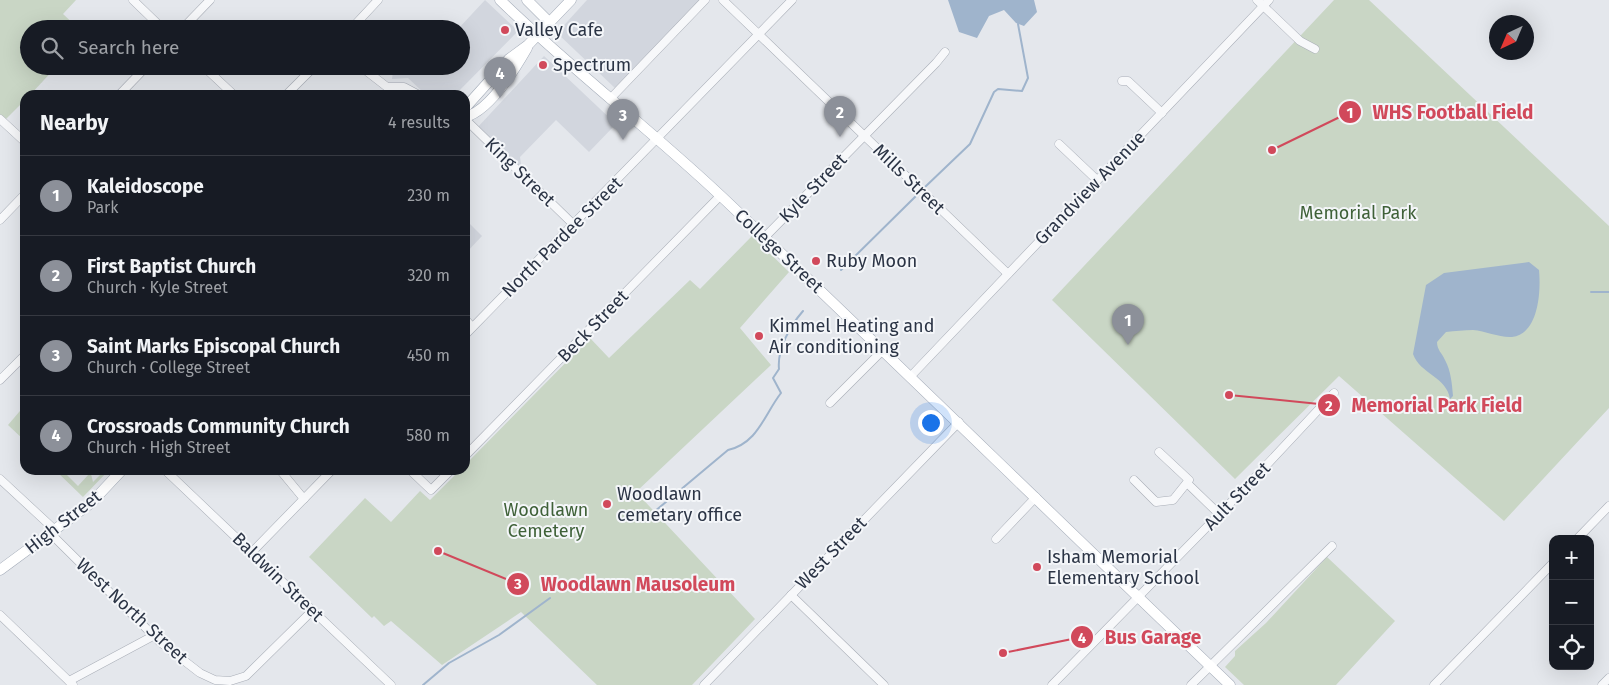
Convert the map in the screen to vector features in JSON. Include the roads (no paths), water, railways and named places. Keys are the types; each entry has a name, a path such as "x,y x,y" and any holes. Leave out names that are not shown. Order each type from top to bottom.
{"main road":[{"name":"College Street","path":"500,0 590,84 658,139 720,196 959,422 1230,685"},
{"path":"527,0 549,22"},
{"path":"470,116 499,90 528,45 570,0"},
{"path":"470,102 509,59 528,45"},
{"name":"High Street","path":"0,570 91,503 117,475"}],"street":[{"path":"133,0 154,20"},
{"path":"191,20 210,0"},
{"path":"359,20 378,0"},
{"path":"610,99 705,0"},
{"name":"Mills Street","path":"723,0 1008,274"},
{"name":"North Pardee Street","path":"470,329 792,0"},
{"path":"1257,0 1266,3 1300,42 1315,49"},
{"name":"Grandview Avenue","path":"911,376 1266,3"},
{"name":"Kyle Street","path":"764,238 945,52"},
{"path":"124,90 138,75"},
{"path":"213,75 229,90"},
{"path":"291,90 306,75"},
{"path":"371,75 386,87 404,87 410,90"},
{"path":"1122,81 1128,81 1162,112"},
{"path":"0,119 20,137"},
{"name":"King Street","path":"470,123 574,224"},
{"path":"1059,144 1097,180"},
{"name":"Beck Street","path":"470,451 720,196"},
{"path":"0,220 20,199"},
{"path":"830,403 883,350"},
{"path":"0,380 20,360"},
{"name":"Ault Street","path":"1052,685 1334,393"},
{"name":"West Street","path":"704,685 959,422"},
{"path":"1159,452 1189,480 1188,484 1219,514"},
{"name":"Baldwin Street","path":"170,475 391,685"},
{"path":"283,475 304,499"},
{"path":"252,552 327,475"},
{"path":"415,475 431,490 446,475"},
{"name":"West North Street","path":"0,479 53,531 153,636 207,677 230,681 252,671 312,610"},
{"path":"1134,480 1156,502 1173,500 1188,484"},
{"path":"996,539 1036,497"},
{"path":"1581,535 1609,506"},
{"path":"1191,685 1332,546"},
{"path":"1434,685 1549,568"},
{"path":"791,595 884,685"},
{"path":"0,615 71,683 153,636"},
{"path":"1602,685 1609,678"}],"water":[{"path":"948,0 1034,0 1037,12 1024,26 1016,23 1004,10 989,16 977,38 959,32"},
{"path":"1529,262 1539,270 1539,288 1536,310 1528,328 1521,334 1512,337 1473,330 1446,332 1437,342 1450,373 1453,396 1450,399 1444,386 1416,361 1413,354 1426,285 1444,273"}],"waterway":[{"path":"925,187 970,144 994,92 998,89 1022,91 1028,78 1018,24"},
{"path":"841,270 918,194"},
{"path":"1591,292 1609,292"},
{"path":"648,517 728,450 747,441 753,435 781,393 773,378 779,369 780,354 785,338 803,311"},
{"path":"423,685 449,663 499,635 550,598"}],"place":[{"name":"Valley Cafe","path":"505,30"},
{"name":"Spectrum","path":"543,65"},
{"name":"Crossroads Community Church","path":"500,98"},
{"name":"First Baptist Church","path":"840,137"},
{"name":"Saint Marks Episcopal Church","path":"623,140"},
{"name":"WHS Football Field","path":"1272,150"},
{"name":"Ruby Moon","path":"816,261"},
{"name":"Kimmel Heating and Air conditioning","path":"759,336"},
{"name":"Kaleidoscope","path":"1128,345"},
{"name":"Memorial Park Field","path":"1229,395"},
{"name":"Woodlawn cemetary office","path":"607,504"},
{"name":"Woodlawn Mausoleum","path":"438,551"},
{"name":"Isham Memorial Elementary School","path":"1037,567"},
{"name":"Bus Garage","path":"1003,653"}],"park label":[{"name":"Memorial Park","path":"1358,213"},
{"name":"Woodlawn Cemetery","path":"546,520"}]}
